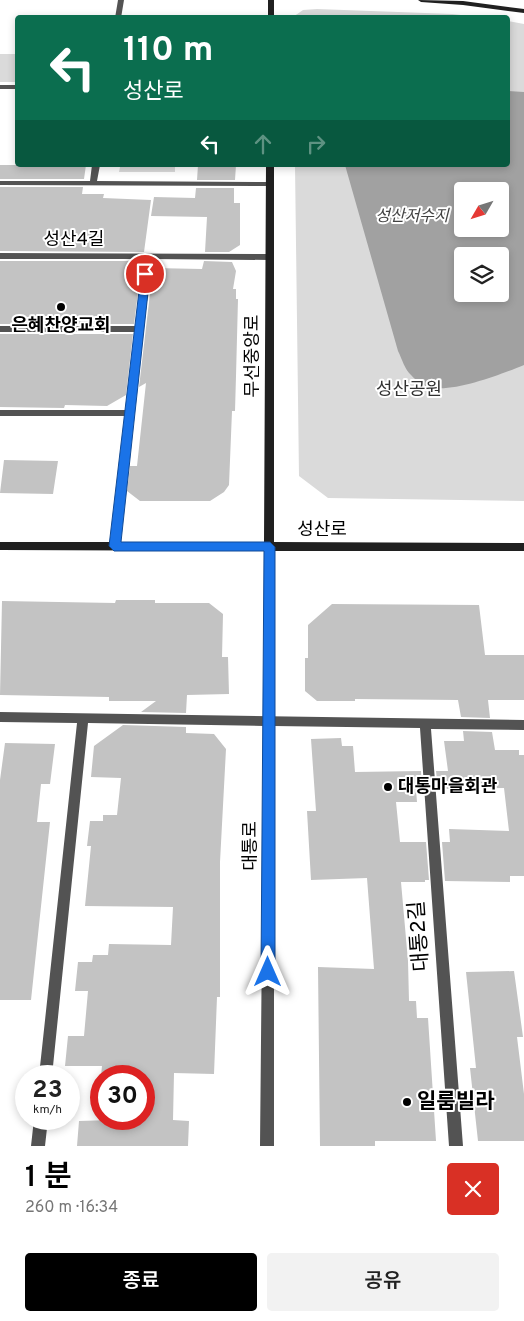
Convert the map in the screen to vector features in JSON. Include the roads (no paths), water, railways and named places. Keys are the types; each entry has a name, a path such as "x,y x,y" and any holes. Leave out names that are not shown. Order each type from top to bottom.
{"street":[{"path":"118,15 121,0"},
{"path":"271,0 271,15"},
{"path":"421,0 524,11"},
{"path":"0,87 15,87"},
{"path":"93,183 96,167"},
{"name":"무선중앙로","path":"270,167 270,547"},
{"path":"0,183 270,184"},
{"name":"성산4길","path":"0,256 270,257"},
{"path":"114,546 148,256"},
{"path":"0,330 138,329"},
{"path":"0,413 130,413"},
{"name":"성산로","path":"0,546 524,547"},
{"name":"대통로","path":"267,1146 270,547"},
{"path":"0,717 524,724"},
{"path":"46,1065 84,718"},
{"name":"대통2길","path":"425,723 456,1146"},
{"path":"38,1146 40,1130"}],"water":[{"name":"성산저수지","path":"510,91 524,92 524,365 492,377 444,388 427,387 409,373 398,351 346,167 510,167"}],"place":[{"name":"은혜찬양교회","path":"61,307"},
{"name":"대통마을회관","path":"388,787"},
{"name":"일룸빌라","path":"407,1102"}],"park label":[{"name":"성산공원","path":"409,390"}]}
